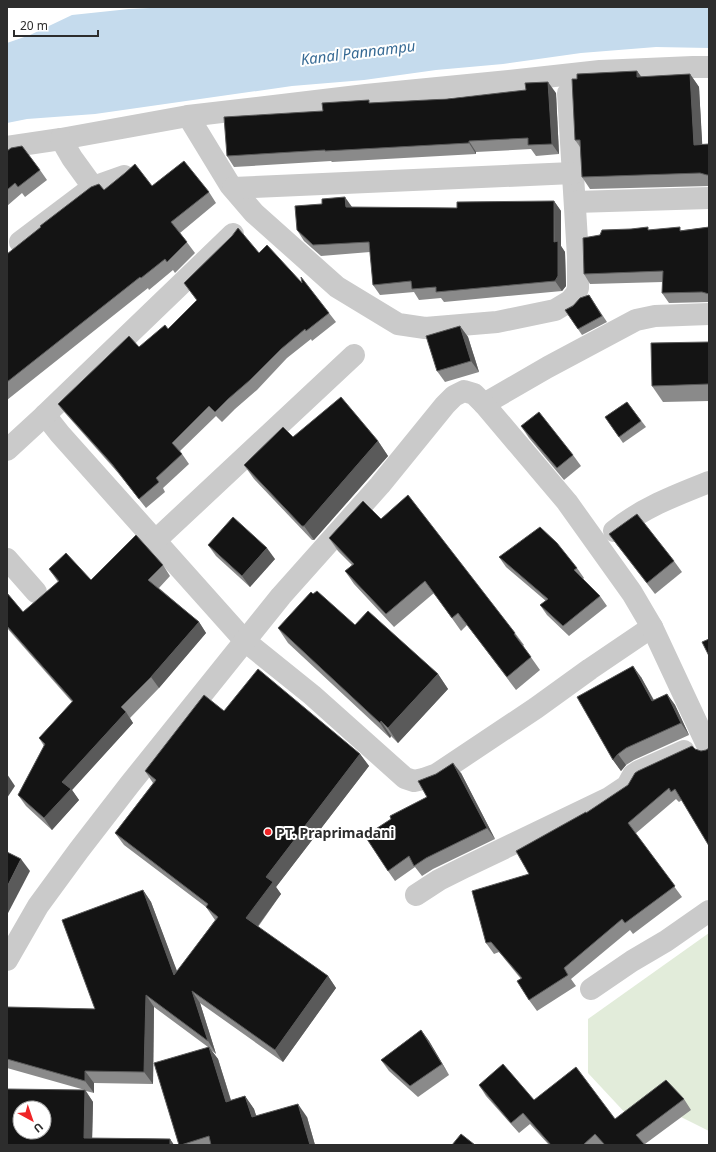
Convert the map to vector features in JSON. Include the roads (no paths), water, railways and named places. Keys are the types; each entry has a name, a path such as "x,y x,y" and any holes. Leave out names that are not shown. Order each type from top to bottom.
{"street":[{"path":"7,147 61,139 188,116 366,95 600,71 709,67"},
{"path":"188,116 233,188 254,213 337,287 398,324 425,328 497,322 555,310 570,302 578,288 578,257 568,93"},
{"path":"61,139 72,158 93,187"},
{"path":"233,188 573,173"},
{"path":"20,242 93,187 124,176"},
{"path":"575,202 709,198"},
{"path":"7,450 233,234"},
{"path":"484,404 548,367 636,320 655,316 709,314"},
{"path":"156,540 354,355"},
{"path":"7,960 38,906 79,850 244,641 314,558 380,485 444,405 454,396 464,391 474,394 484,404 567,502 632,593 652,627 707,745 639,771 633,775 627,786 609,798 439,880 416,896"},
{"path":"45,415 60,434 156,540 244,641 364,740 405,778 414,781 423,779 443,769 536,708 652,627"},
{"path":"597,544 644,511 664,500 709,482"},
{"path":"7,559 36,592"},
{"path":"591,989 632,961 666,941 709,910"}],"water":[{"name":"Kanal Pannampu","path":"171,7 709,7 709,48 656,47 581,53 503,64 436,70 364,80 292,86 95,114 27,119 7,123 7,43 30,35 72,15 129,9"}],"place":[{"name":"PT. Praprimadani","path":"268,832"}]}
